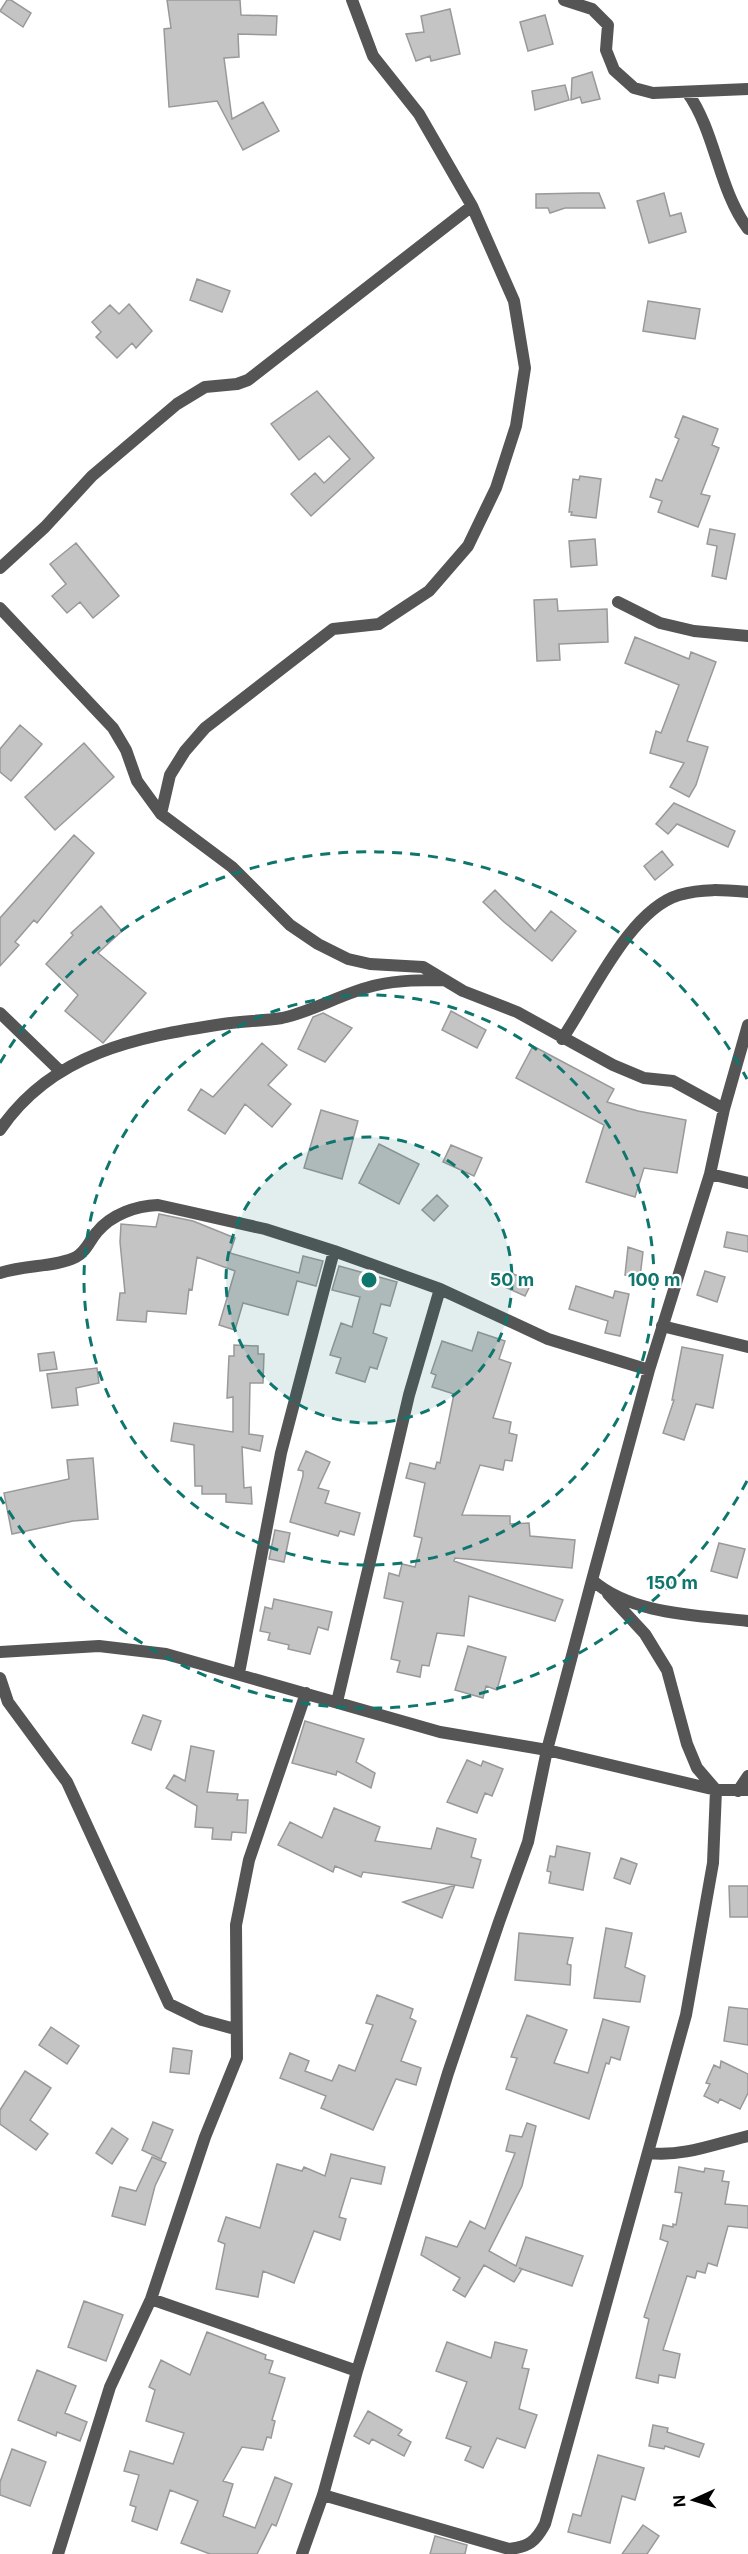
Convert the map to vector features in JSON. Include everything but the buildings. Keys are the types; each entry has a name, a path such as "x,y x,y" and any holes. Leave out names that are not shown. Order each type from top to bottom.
{"street":[{"path":"161,814 170,775 185,751 205,728 333,629 379,624 429,591 468,546 496,488 516,426 525,368 514,301 472,207 419,114 374,56 352,0"},
{"path":"564,0 592,9 608,25 606,50 614,70 634,88 653,93 748,89"},
{"path":"687,92 698,108 722,173 748,229"},
{"path":"0,568 45,527 92,476 177,404 205,387 237,384 249,380 472,207"},
{"path":"618,602 660,623 694,631 748,636"},
{"path":"0,608 113,728 126,750 136,782 161,814 232,867 290,925 318,944 348,959 370,964 423,968 463,991 518,1012 562,1039 644,1078 673,1081 724,1109"},
{"path":"562,1039 634,928 656,906 678,895 710,889 748,892"},
{"path":"0,1130 28,1095 59,1070 119,1045 223,1024 281,1018 311,1010 377,985 446,980"},
{"path":"0,1013 59,1070"},
{"path":"302,2554 323,2496 357,2371 448,2073 528,1842 547,1750 592,1580 649,1370 710,1174 724,1109 748,1025"},
{"path":"710,1174 748,1183"},
{"path":"0,1273 33,1265 66,1261 79,1255 108,1222 142,1206 158,1205 265,1228 334,1251 440,1289 548,1339 649,1370"},
{"path":"239,1673 281,1453 334,1251"},
{"path":"337,1702 409,1395 440,1289"},
{"path":"662,1326 748,1347"},
{"path":"323,2496 509,2549 526,2547 537,2538 545,2524 686,2015 713,1863 716,1790 693,1760 666,1670 645,1634 592,1580"},
{"path":"608,1594 630,1603 665,1610 748,1621"},
{"path":"0,1652 90,1646 166,1654 440,1732 547,1750 716,1790 743,1791 748,1776"},
{"path":"0,1678 8,1702 67,1782 169,2004 202,2020 236,2029"},
{"path":"58,2554 110,2386 151,2299 205,2137 237,2058 236,1925 249,1860 306,1693"},
{"path":"648,2153 668,2156 687,2153 748,2136"},
{"path":"151,2299 357,2371"}]}
